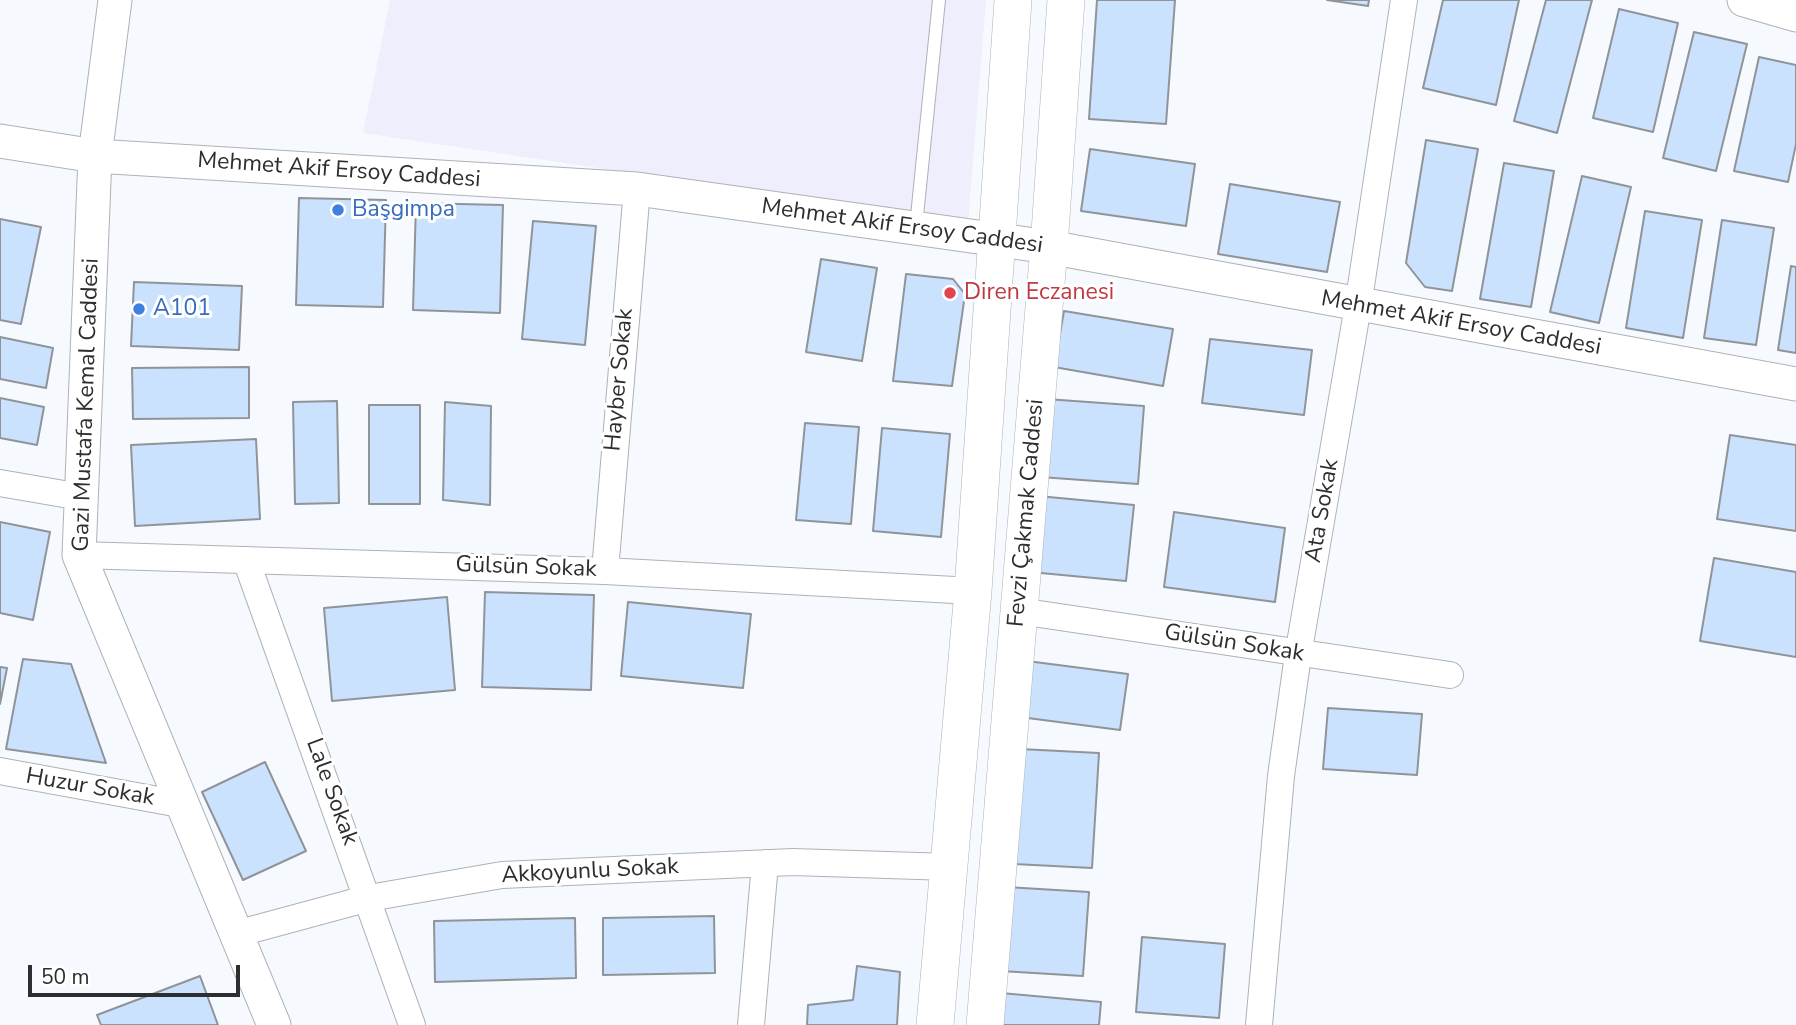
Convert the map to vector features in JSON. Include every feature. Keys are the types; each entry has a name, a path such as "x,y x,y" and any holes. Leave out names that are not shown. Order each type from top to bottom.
{"main road":[{"name":"Fevzi Çakmak Caddesi","path":"935,1025 973,592 1013,0"},
{"name":"Fevzi Çakmak Caddesi","path":"985,1025 1049,247 1066,0"}],"street":[{"name":"Gazi Mustafa Kemal Caddesi","path":"115,0 95,156 79,555 180,804 274,1025"},
{"name":"Ata Sokak","path":"1259,1025 1281,776 1298,655 1358,306 1404,0"},
{"path":"1744,0 1796,15"},
{"name":"Mehmet Akif Ersoy Caddesi","path":"0,141 95,156 637,189 1049,247 1358,306 1796,384"},
{"name":"Hayber Sokak","path":"605,570 637,189"},
{"path":"0,483 81,497"},
{"name":"Gülsün Sokak","path":"79,555 605,570 973,592"},
{"name":"Lale Sokak","path":"246,560 369,898 412,1025"},
{"name":"Gülsün Sokak","path":"1019,611 1298,655 1450,675"},
{"name":"Huzur Sokak","path":"0,771 180,804"},
{"path":"751,1025 765,863"},
{"name":"Akkoyunlu Sokak","path":"236,934 369,898 502,875 765,863 950,867"}],"lane":[{"path":"915,229 939,0"}],"shaded area":[{"path":"390,0 986,0 968,223 363,133"}],"building":[{"path":"1097,0 1175,0 1166,124 1089,119"},
{"path":"1327,0 1369,0 1368,6"},
{"path":"1443,0 1519,0 1496,105 1423,88"},
{"path":"1546,0 1592,0 1557,133 1514,121"},
{"path":"1619,9 1678,23 1653,132 1593,118"},
{"path":"1694,32 1747,44 1716,171 1663,158"},
{"path":"1759,57 1796,65 1796,144 1788,182 1734,171"},
{"path":"1426,140 1478,149 1452,291 1425,287 1406,263"},
{"path":"1090,149 1195,164 1186,226 1081,211"},
{"path":"1504,163 1554,171 1531,307 1480,299"},
{"path":"1582,176 1631,187 1599,323 1550,312"},
{"path":"1230,184 1340,202 1327,272 1218,254"},
{"path":"299,198 386,200 383,307 296,305"},
{"path":"416,203 503,205 500,313 413,310"},
{"path":"1645,211 1702,220 1683,338 1626,328"},
{"path":"0,219 41,227 21,324 0,320"},
{"path":"1722,220 1774,228 1756,345 1704,338"},
{"path":"533,221 596,226 585,345 522,339"},
{"path":"821,259 877,268 862,361 806,352"},
{"path":"1791,266 1796,267 1796,353 1778,350"},
{"path":"906,274 953,279 965,294 952,386 893,381"},
{"path":"134,282 242,286 239,350 131,346"},
{"path":"1064,311 1173,329 1163,386 1054,367"},
{"path":"0,337 53,348 46,388 0,379"},
{"path":"1210,339 1312,350 1304,415 1202,403"},
{"path":"249,367 249,418 133,419 132,368"},
{"path":"0,398 44,407 37,445 0,438"},
{"path":"1046,399 1144,406 1138,484 1040,477"},
{"path":"337,401 339,503 295,504 293,402"},
{"path":"445,402 491,406 490,505 443,500"},
{"path":"369,405 420,405 420,504 369,504"},
{"path":"805,423 859,427 851,524 796,520"},
{"path":"882,428 950,434 941,537 873,531"},
{"path":"1730,435 1796,445 1796,531 1717,519"},
{"path":"256,439 260,519 135,526 131,445"},
{"path":"1038,496 1134,505 1126,581 1030,572"},
{"path":"1174,512 1285,528 1275,602 1164,587"},
{"path":"0,522 50,532 33,620 0,613"},
{"path":"1714,558 1796,572 1796,657 1700,641"},
{"path":"485,592 594,595 591,690 482,687"},
{"path":"447,597 455,690 332,701 324,608"},
{"path":"628,602 751,614 743,688 621,676"},
{"path":"23,659 71,664 106,763 6,749"},
{"path":"1027,661 1128,674 1120,730 1020,717"},
{"path":"0,667 7,668 0,704"},
{"path":"1328,708 1422,714 1417,775 1323,769"},
{"path":"1020,749 1099,753 1092,868 1014,864"},
{"path":"265,762 306,851 243,880 202,792"},
{"path":"1006,887 1089,892 1083,976 1001,971"},
{"path":"714,916 715,973 603,975 603,918"},
{"path":"575,918 576,978 435,982 434,921"},
{"path":"1142,937 1225,944 1219,1018 1136,1012"},
{"path":"857,966 900,972 897,1025 807,1025 808,1005 853,1000"},
{"path":"200,976 218,1025 101,1025 97,1015"},
{"path":"1001,993 1101,1002 1099,1025 997,1025"}],"place":[{"name":"Başgimpa","path":"338,210"},
{"name":"Diren Eczanesi","path":"950,293"},
{"name":"A101","path":"139,309"}]}
